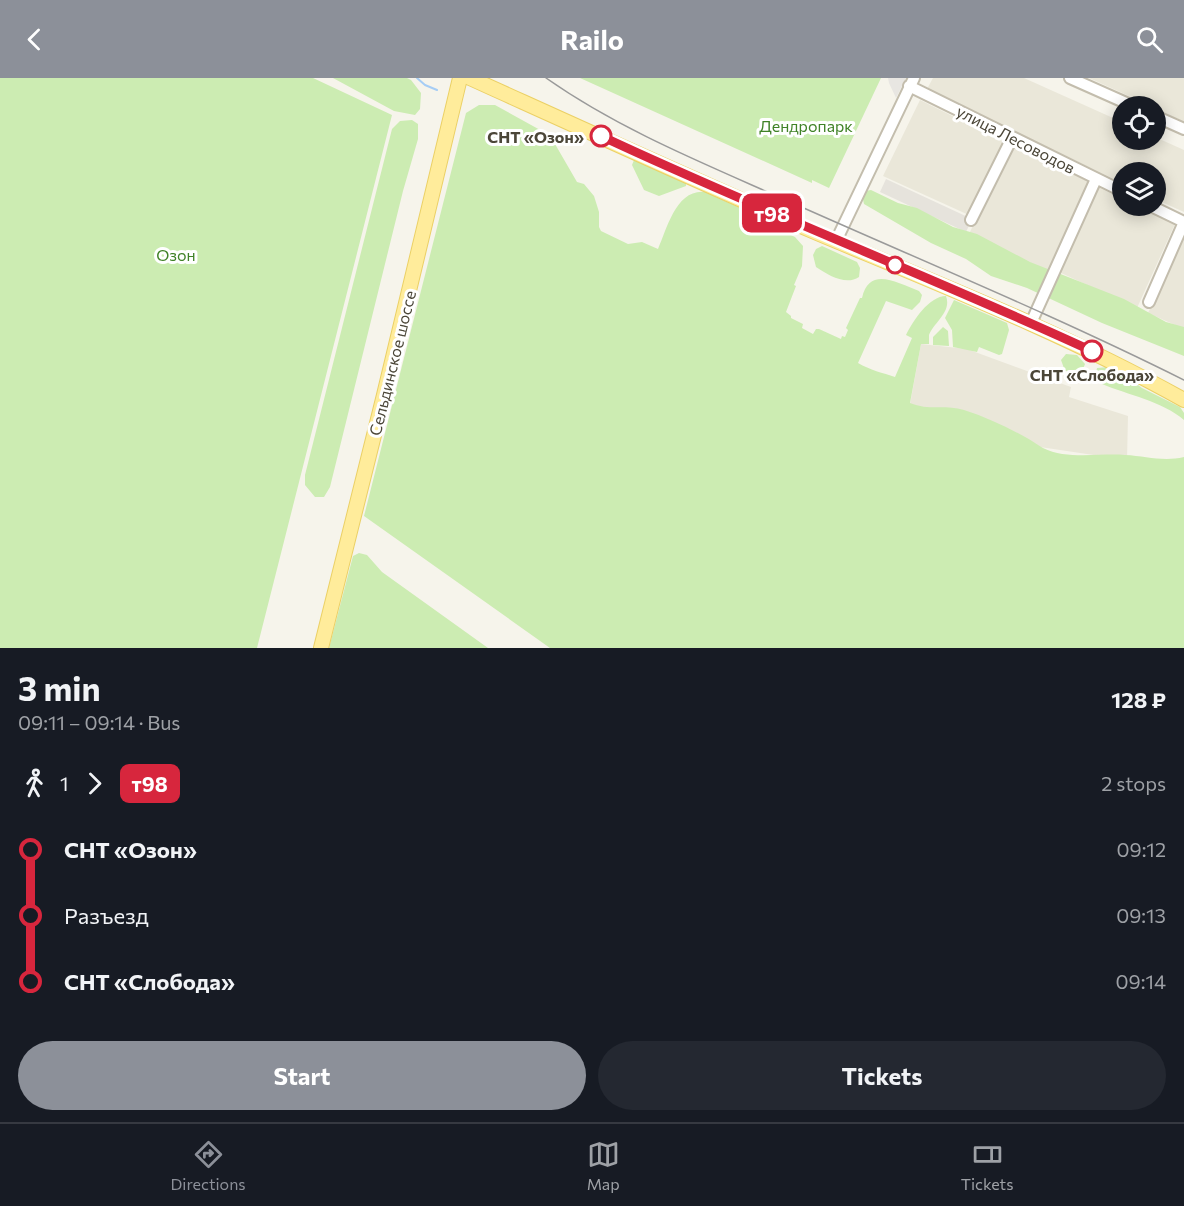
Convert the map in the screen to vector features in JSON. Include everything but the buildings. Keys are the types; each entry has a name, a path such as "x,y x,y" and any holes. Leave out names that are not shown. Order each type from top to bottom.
{"main road":[{"name":"Сельдинское шоссе","path":"321,648 460,78"},
{"path":"470,78 836,241 1031,323 1126,368 1184,400"}],"street":[{"path":"1071,78 1112,96"},
{"path":"836,241 911,82"},
{"name":"улица Лесоводов","path":"911,82 1012,138 1112,187"},
{"path":"1166,121 1184,129"},
{"path":"971,220 1012,138"},
{"path":"1031,323 1096,179"},
{"path":"1149,302 1184,222 1166,213"}],"shaded area":[{"path":"888,78 906,78 896,98 889,83"},
{"path":"933,78 1024,78 1112,118 1112,150 1166,150 1166,142 1184,150 1184,212 1166,204 1166,162 1112,162 1112,178 927,89"},
{"path":"1089,78 1184,78 1184,122 1166,113 1166,96 1129,96"},
{"path":"920,100 1007,143 971,216 883,176"},
{"path":"1011,145 1091,183 1050,272 969,234"},
{"path":"886,179 972,219 966,232 880,192"},
{"path":"1096,186 1112,194 1112,216 1158,216 1175,224 1137,308 1059,272"},
{"path":"1184,233 1184,329 1148,313"},
{"path":"921,344 967,349 1071,387 1069,397 1128,416 1127,460 1040,447 909,410"}],"green space":[{"name":"Озон","path":"0,78 313,78 392,115 257,648 0,648"},
{"path":"333,78 407,78 421,93 420,109 415,115 394,111"},
{"name":"Дендропарк","path":"580,78 881,78 829,188 812,180 812,183"},
{"path":"479,105 495,105 542,131 555,144 577,182 584,184 594,196 601,231 628,244 642,242 658,249 669,221 680,203 695,193 705,192 756,215 770,225 795,237 803,246 802,266 786,312 791,318 803,324 802,328 813,334 816,329 819,329 841,339 842,336 845,337 848,330 846,328 860,298 871,282 877,279 893,281 919,291 922,295 920,302 912,310 886,301 858,363 867,368 895,377 912,338 906,335 913,323 922,310 934,300 946,296 947,307 931,330 929,344 921,344 910,403 924,407 964,410 1004,426 1043,448 1062,454 1125,455 1162,459 1184,457 1184,648 550,648 364,516 466,113"},
{"path":"412,120 418,124 418,139 330,487 324,497 315,497 305,485 305,475 392,129 400,121"},
{"path":"634,160 686,183 686,186 659,196 644,190 632,165"},
{"path":"871,190 898,203 917,208 953,227 977,234 1030,262 1124,299 1166,322 1184,327 1184,356 1102,323 1027,288 991,276 966,259 931,243 864,204 862,195 865,191"},
{"path":"822,246 857,262 860,268 859,277 843,280 816,267 813,255 816,249"},
{"path":"954,300 1007,323 1009,330 1002,354 999,355 979,347 977,352 953,347 952,330 945,318"},
{"path":"943,327 948,331 949,346 933,345 933,337"},
{"path":"1066,354 1077,355 1085,364 1083,369 1065,371 1061,360"},
{"path":"1109,367 1142,388 1180,407 1184,413 1184,420 1155,403 1102,384 1095,378 1097,368"},
{"path":"359,553 367,555 382,572 488,648 329,648 353,556"}],"waterway":[{"path":"417,78 425,85 437,90"}],"tram line":[{"path":"546,78 603,114 664,145 1036,310 1184,380"}],"bus line":[{"name":"т98","path":"601,136 708,185 1092,351"}],"place":[{"name":"СНТ «Озон»","path":"601,136"},
{"name":"СНТ «Слобода»","path":"1092,351"}]}
